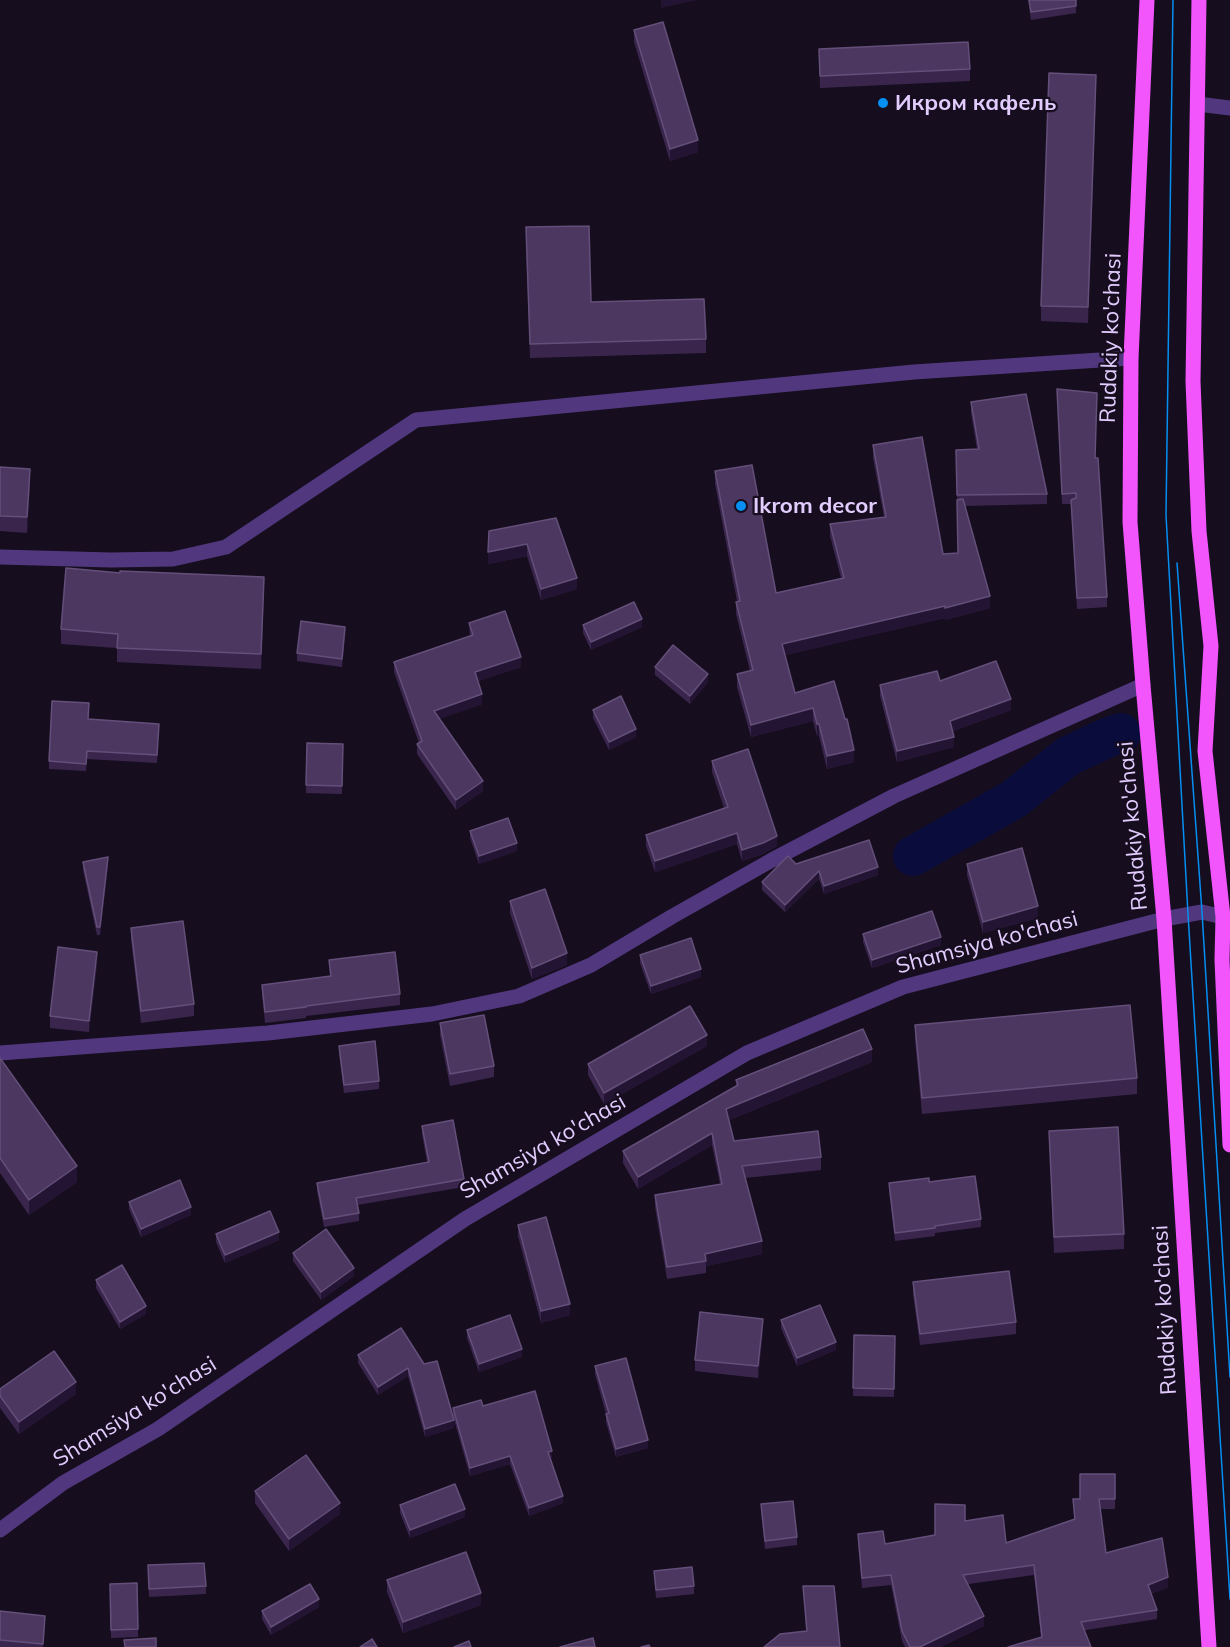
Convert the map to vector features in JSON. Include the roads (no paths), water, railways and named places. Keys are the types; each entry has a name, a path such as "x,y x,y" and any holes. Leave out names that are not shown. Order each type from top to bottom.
{"main road":[{"name":"Rudakiy ko'chasi","path":"1147,0 1131,358 1130,522 1164,919 1209,1647"},
{"path":"1198,0 1193,381 1199,531 1212,646 1205,751 1226,918 1222,960 1230,1145"}],"street":[{"path":"1198,104 1230,108"},
{"path":"0,557 173,559 226,547 416,420 914,372 1131,358"},
{"path":"0,1053 268,1033 432,1014 519,996 591,965 772,860 894,796 1143,685"},
{"name":"Shamsiya ko'chasi","path":"0,1530 63,1483 158,1429 465,1218 747,1053 903,987 1164,919 1202,912 1226,918"}],"waterway":[{"path":"913,856 1014,799 1068,756 1121,733"}],"tram line":[{"path":"1173,0 1166,515 1230,1599"},
{"path":"1177,563 1202,912 1230,1377"}],"place":[{"name":"Икром кафель","path":"883,103"},
{"name":"Ikrom decor","path":"741,506"}]}
